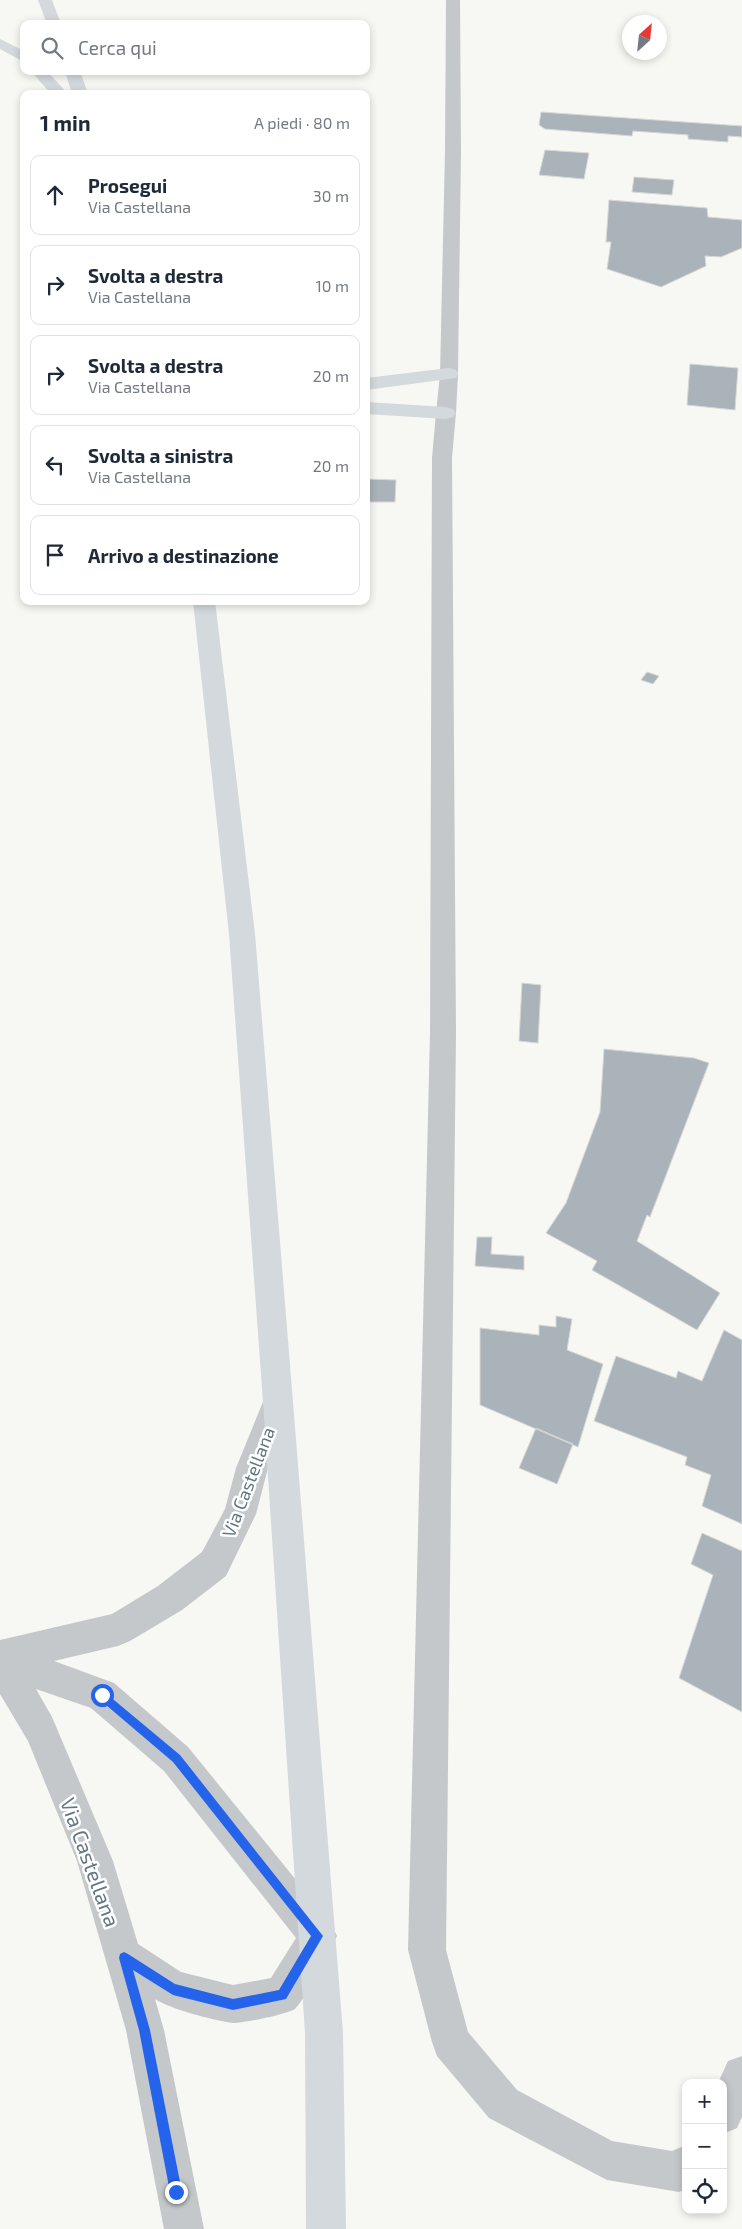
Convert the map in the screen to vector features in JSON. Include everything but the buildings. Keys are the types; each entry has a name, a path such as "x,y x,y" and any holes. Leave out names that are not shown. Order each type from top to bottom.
{"main road":[{"path":"45,0 52,20"},
{"path":"0,43 20,56"},
{"path":"42,75 56,90"},
{"path":"73,75 79,90"},
{"path":"370,384 449,374"},
{"path":"370,408 446,413"},
{"path":"204,605 242,934 318,1936 324,2033 326,2229"}],"street":[{"path":"453,0 449,374 442,458 442,1033 427,1950 451,2042 503,2104 607,2160 679,2172 682,2169"},
{"name":"Via Castellana","path":"184,2229 145,2030 95,1861 40,1729 0,1659 118,1629 170,1598 214,1564 240,1514 252,1468 278,1402"},
{"path":"0,1659 102,1695 176,1759 318,1936 282,1995 233,2004 173,1989 124,1958"},
{"path":"727,2106 742,2075"}],"route":[{"path":"102,1695 176,1759 318,1936 282,1995 233,2004 173,1989 124,1958 145,2030 176,2192"}]}
